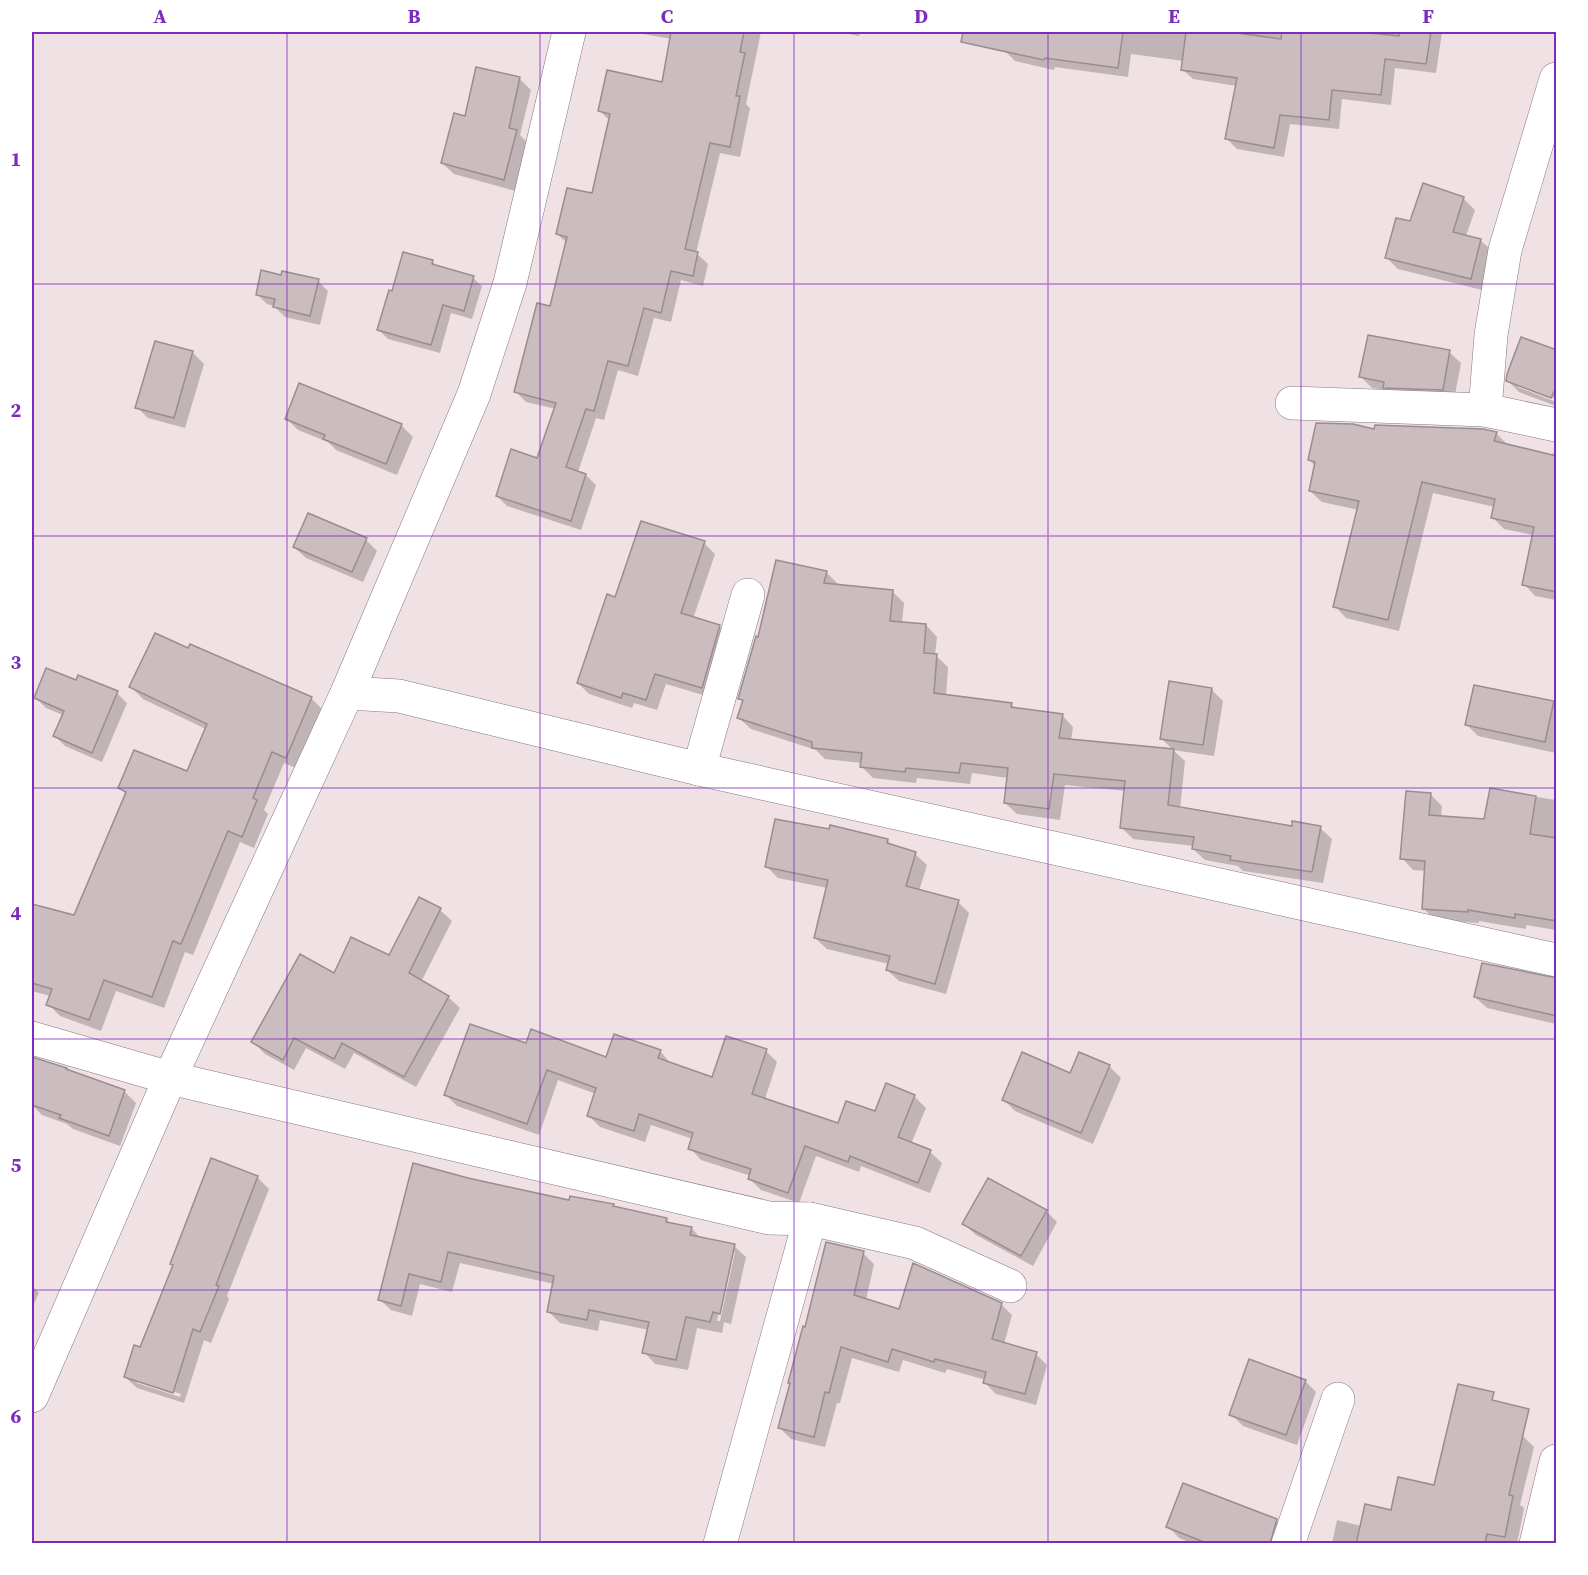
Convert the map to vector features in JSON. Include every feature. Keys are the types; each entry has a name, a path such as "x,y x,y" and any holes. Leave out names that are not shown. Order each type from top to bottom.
{"street":[{"path":"32,1396 170,1078 347,693 474,394 510,283 569,32"},
{"path":"1485,410 1491,335 1505,250 1557,79"},
{"path":"1292,403 1485,410 1557,425"},
{"path":"699,769 748,595"},
{"path":"347,693 399,696 699,769 1557,960"},
{"path":"32,1038 170,1078 769,1218 810,1219 915,1243 1010,1286"},
{"path":"720,1544 810,1219"},
{"path":"1288,1544 1338,1399"},
{"path":"1536,1544 1557,1461"}],"building":[{"path":"671,32 744,32 740,52 745,53 736,96 740,96 730,147 710,143 685,249 698,252 693,276 671,271 661,313 644,308 628,366 608,361 594,411 586,409 566,467 586,474 571,521 496,496 511,449 537,458 556,403 514,392 537,303 550,306 567,237 556,234 567,188 592,193 610,114 598,111 607,70 662,82"},
{"path":"963,32 1123,32 1118,68 1045,58 1044,60 961,42"},
{"path":"1186,32 1230,32 1281,39 1282,32 1359,32 1399,36 1400,32 1431,32 1426,64 1385,59 1381,95 1332,90 1329,120 1280,115 1274,148 1225,139 1237,78 1181,70"},
{"path":"476,67 520,77 509,128 517,130 504,180 441,163 454,113 465,116"},
{"path":"1423,183 1464,197 1453,232 1481,239 1471,279 1385,258 1396,218 1410,221"},
{"path":"403,252 433,260 432,264 474,276 464,311 443,305 431,345 377,330 389,290 392,291"},
{"path":"261,270 281,275 282,271 319,279 310,316 273,307 275,299 256,295"},
{"path":"1368,335 1450,350 1443,390 1383,388 1384,382 1359,377"},
{"path":"1521,337 1557,350 1557,385 1551,398 1506,381"},
{"path":"155,341 193,351 174,418 135,408"},
{"path":"299,383 402,424 386,464 323,439 325,435 285,419"},
{"path":"1316,423 1353,424 1374,429 1375,425 1483,429 1497,432 1494,441 1557,456 1557,592 1522,585 1534,527 1491,518 1495,499 1422,482 1388,620 1333,607 1359,501 1309,491 1315,462 1308,460"},
{"path":"308,513 367,538 352,572 293,547"},
{"path":"641,521 705,541 681,613 720,625 702,688 655,674 646,700 623,693 621,698 577,683 607,594 615,597"},
{"path":"776,560 827,571 824,583 893,590 890,621 926,624 924,653 937,654 934,693 1012,703 1011,707 1063,714 1059,738 1174,749 1168,805 1292,826 1292,821 1321,826 1312,872 1230,860 1231,856 1192,849 1194,837 1120,828 1125,781 1054,774 1049,809 1004,803 1008,768 961,763 959,773 906,768 905,772 860,767 862,753 812,748 812,742 737,718 743,700 738,699 756,636 758,637"},
{"path":"155,633 188,648 190,644 312,697 286,758 272,752 253,798 257,800 242,837 228,831 181,944 173,941 152,997 104,980 89,1020 46,1005 52,989 32,983 32,904 74,915 126,792 118,788 134,750 187,771 207,724 129,687"},
{"path":"46,668 76,680 78,675 118,691 92,753 53,736 64,711 34,698"},
{"path":"1169,681 1212,688 1203,745 1160,739"},
{"path":"1474,685 1554,701 1545,742 1465,725"},
{"path":"1490,788 1536,796 1530,834 1557,838 1557,921 1515,914 1515,918 1468,910 1468,912 1422,909 1425,861 1400,859 1406,791 1431,793 1429,815 1484,819"},
{"path":"775,819 829,829 830,825 888,839 887,843 916,852 906,886 959,900 935,984 886,970 890,956 814,938 828,880 765,867"},
{"path":"419,897 441,908 409,973 449,996 404,1077 342,1043 334,1059 294,1038 283,1060 251,1042 300,954 334,973 351,937 389,955"},
{"path":"1482,963 1557,978 1557,1016 1474,997"},
{"path":"470,1024 526,1043 531,1029 606,1057 614,1034 661,1050 658,1058 712,1077 726,1036 767,1049 752,1094 838,1123 846,1101 875,1111 886,1083 915,1095 898,1137 931,1150 918,1183 850,1156 848,1162 805,1146 788,1193 748,1179 751,1169 688,1149 693,1133 639,1114 634,1131 587,1116 596,1088 547,1070 527,1124 444,1095"},
{"path":"1022,1052 1070,1073 1079,1052 1110,1065 1081,1133 1002,1100"},
{"path":"32,1057 125,1090 109,1136 59,1118 61,1115 32,1105"},
{"path":"211,1158 258,1176 200,1332 193,1329 173,1393 124,1377 134,1345 140,1347 173,1265 170,1264"},
{"path":"413,1163 468,1178 569,1200 570,1196 614,1204 613,1206 667,1218 666,1222 692,1227 690,1235 735,1244 720,1314 713,1312 710,1322 686,1317 676,1360 642,1353 649,1322 589,1310 587,1320 547,1312 554,1276 448,1252 441,1282 409,1274 401,1306 378,1300"},
{"path":"988,1178 1047,1210 1021,1256 962,1224"},
{"path":"826,1242 864,1251 854,1295 899,1309 913,1263 1002,1303 992,1339 1037,1352 1025,1394 983,1383 986,1372 935,1359 934,1362 892,1349 888,1362 841,1347 829,1393 825,1392 814,1437 778,1428"},
{"path":"1249,1359 1306,1380 1286,1435 1229,1415"},
{"path":"1458,1384 1494,1392 1492,1400 1529,1409 1509,1495 1513,1496 1505,1537 1487,1534 1485,1544 1356,1544 1365,1504 1391,1510 1398,1477 1434,1485"},
{"path":"1183,1483 1277,1519 1270,1544 1209,1544 1166,1527"}]}
